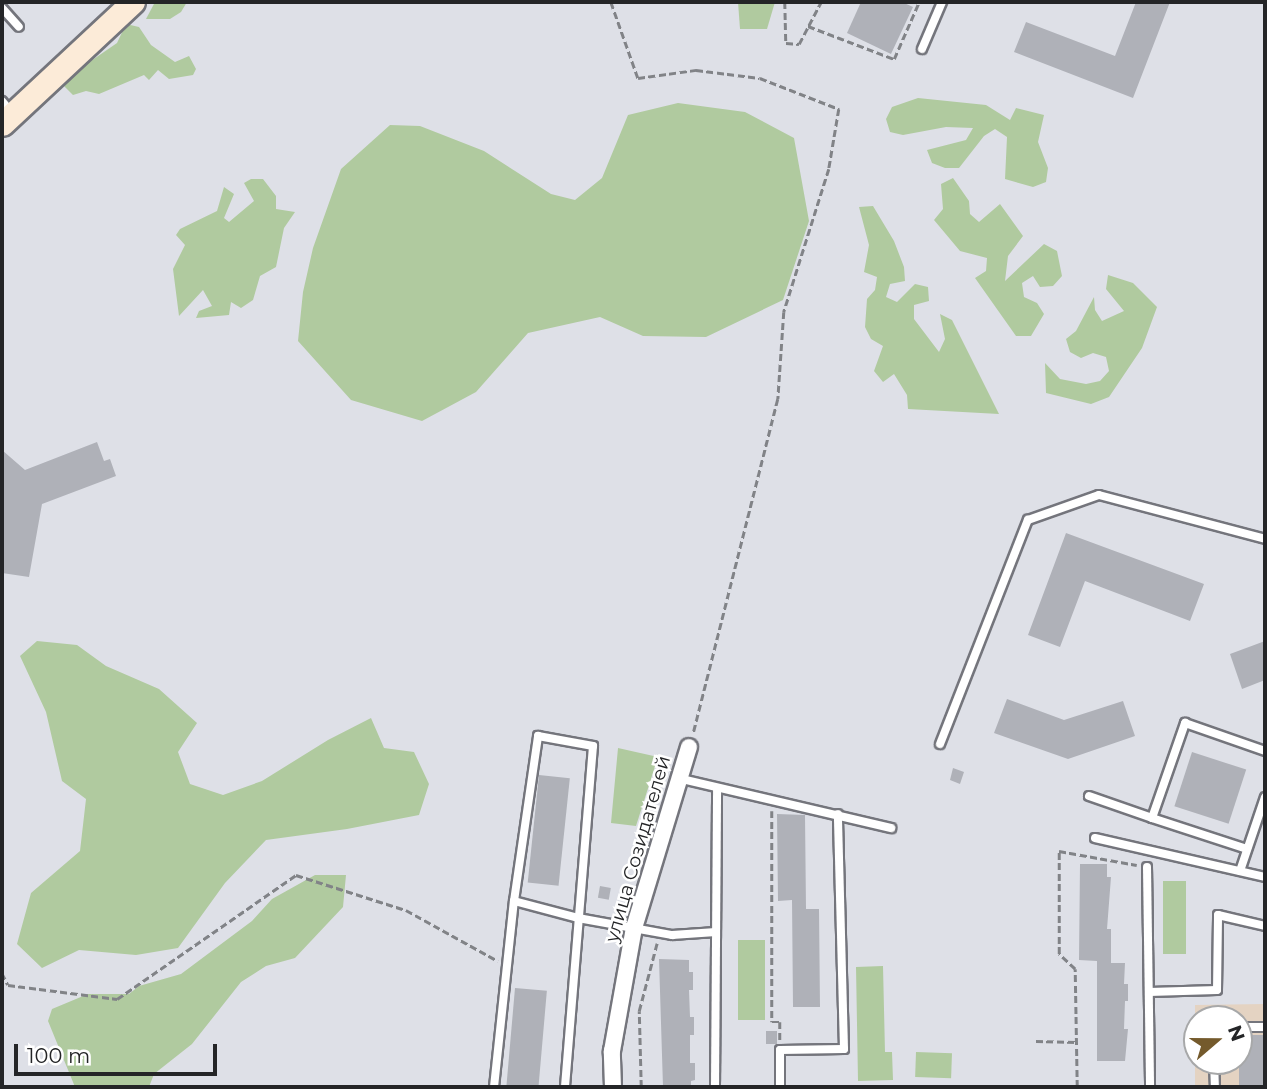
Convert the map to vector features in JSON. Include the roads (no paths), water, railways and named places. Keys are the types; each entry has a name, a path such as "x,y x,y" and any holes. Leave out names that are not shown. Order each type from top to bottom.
{"street":[{"path":"5,113 133,2"},
{"name":"улица Созидателей","path":"612,1087 612,1051 634,928 690,747"}],"lane":[{"path":"922,49 942,2"},
{"path":"2,8 19,27"},
{"path":"940,744 1028,520 1099,495 1265,539"},
{"path":"1152,818 1185,723 1265,751"},
{"path":"494,1087 514,901 538,736 593,746 565,1087"},
{"path":"682,779 891,828"},
{"path":"715,1087 717,789"},
{"path":"1089,796 1247,849"},
{"path":"1240,872 1265,797"},
{"path":"780,1087 780,1050 844,1049 838,814"},
{"path":"1095,838 1265,877"},
{"path":"1147,867 1150,1087"},
{"path":"514,901 578,918 660,933 716,932"},
{"path":"1149,992 1217,990 1218,915 1265,926"}]}
